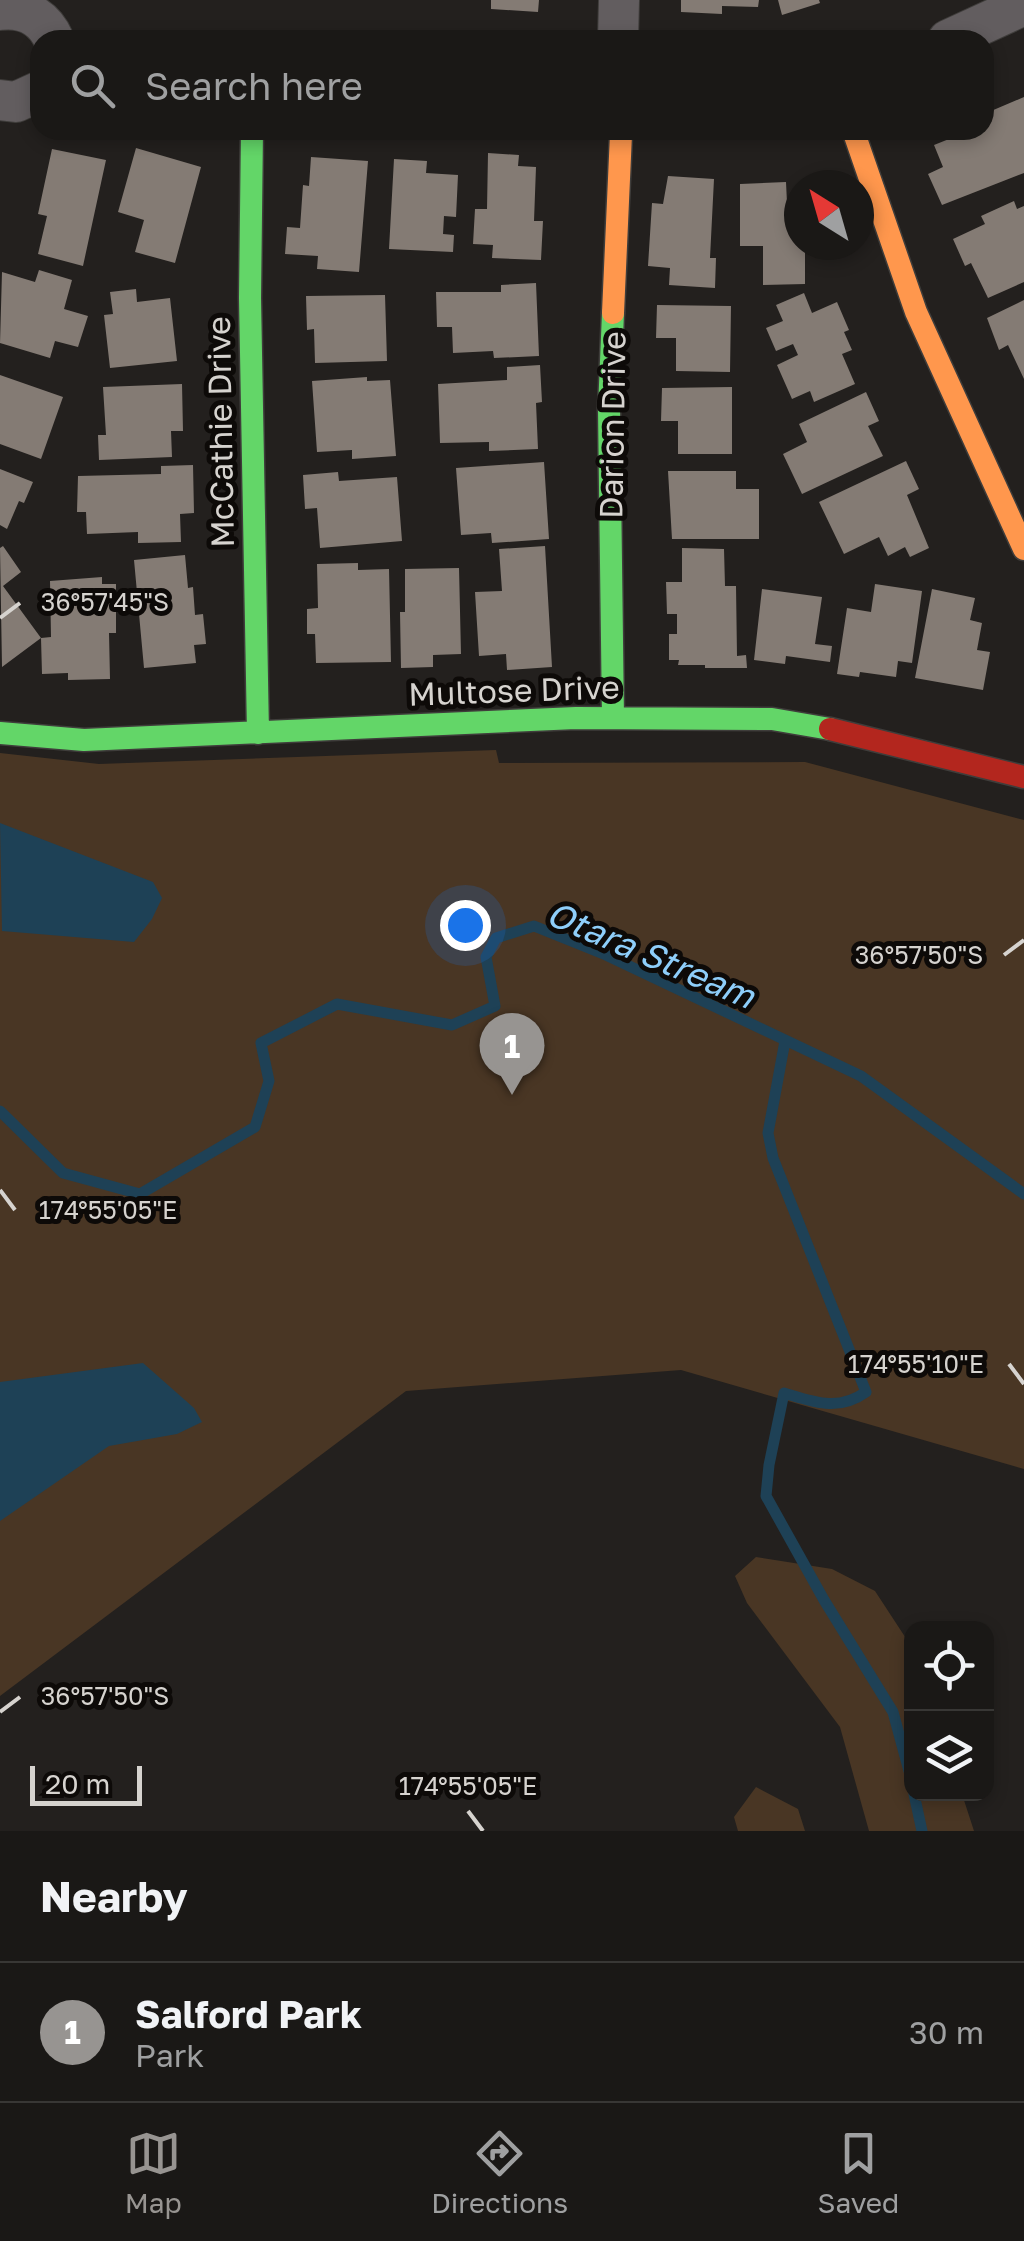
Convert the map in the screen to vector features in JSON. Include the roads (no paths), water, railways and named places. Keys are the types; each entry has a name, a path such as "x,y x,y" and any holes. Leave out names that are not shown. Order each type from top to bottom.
{"street":[{"path":"618,30 619,0"},
{"path":"970,30 1024,5"},
{"path":"15,7 38,18 47,30"},
{"path":"0,100 16,102 30,96"},
{"name":"McCathie Drive","path":"252,140 250,298 258,733"},
{"name":"Darion Drive","path":"614,717 609,409 617,140"},
{"path":"856,140 916,312 1024,548"},
{"name":"Multose Drive","path":"0,733 84,740 614,717 772,719 858,734 1024,778"}],"water":[{"path":"0,823 153,882 162,898 152,919 134,942 2,931"},
{"path":"143,1363 194,1408 202,1422 177,1434 109,1446 0,1521 0,1382"}],"waterway":[{"name":"Otara Stream","path":"0,1111 63,1173 140,1194 255,1127 269,1081 261,1043 337,1004 452,1025 495,1006 486,957 496,938 534,926 606,955 861,1076 1024,1194"},
{"path":"785,1041 768,1133 773,1158 866,1392 836,1403 784,1393 766,1496 893,1712 904,1753"},
{"path":"916,1801 922,1831"}],"place":[{"name":"Salford Park","path":"512,1095"}]}
